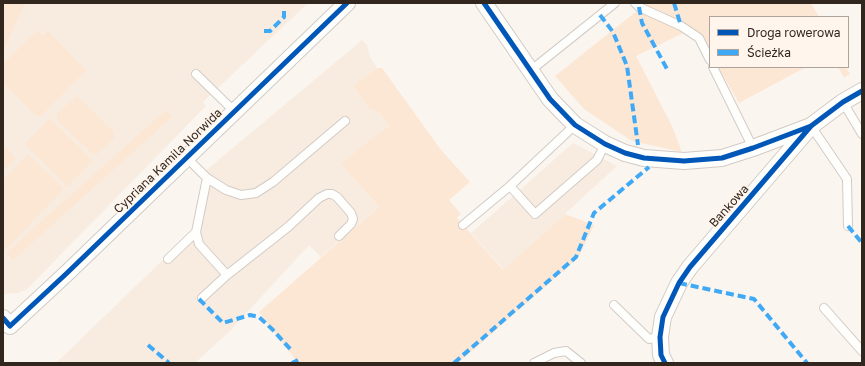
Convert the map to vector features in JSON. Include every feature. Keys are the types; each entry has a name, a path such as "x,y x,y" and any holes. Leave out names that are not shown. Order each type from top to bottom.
{"street":[{"name":"Cypriana Kamila Norwida","path":"5,326 67,273 346,3"},
{"path":"484,3 550,99 575,125 605,144 625,153 644,158 684,161 722,158 811,126"},
{"name":"Bankowa","path":"658,360 663,317 679,283 690,267 811,126 843,102 862,91"}],"lane":[{"path":"530,71 615,3"},
{"path":"635,3 639,7 681,26 699,38 709,58"},
{"path":"713,68 753,148"},
{"path":"196,74 234,111"},
{"path":"843,102 862,134"},
{"path":"187,158 207,178 226,190 241,195 256,193 273,182 346,121"},
{"path":"463,225 510,186 575,125"},
{"path":"811,126 847,179 848,226"},
{"path":"510,186 534,214 596,160 605,144"},
{"path":"207,178 196,232 199,244 227,275"},
{"path":"202,298 227,275 288,227 319,198 327,194 332,194 337,197 354,218 351,224 339,236"},
{"path":"168,259 196,232"},
{"path":"614,304 649,339 660,337"},
{"path":"824,308 862,351"},
{"path":"534,363 554,353 566,351 581,363"}],"shaded area":[{"path":"3,3 308,3 203,102 206,106 26,290 18,293 3,294"},
{"path":"3,3 25,3 6,44 3,47"},
{"path":"642,3 811,3 818,16 709,16 709,52 690,30 636,56 672,126 682,152 632,141 584,109 555,76 643,6"},
{"path":"37,30 43,36 48,31 86,70 41,116 35,115 3,83 3,64"},
{"path":"362,40 367,45 370,56 377,68 353,85 368,108 379,112 389,126 364,144 341,164 379,207 321,257 309,245 229,332 195,363 56,363 199,225 203,173"},
{"path":"377,68 382,68 441,150 470,182 449,200 461,214 457,218 503,270 565,214 594,225 578,258 458,363 298,363 259,312 379,207 341,164 364,144 389,126 379,112 368,108 353,85"},
{"path":"719,68 804,68 739,103"},
{"path":"839,68 847,68 850,74 844,78"},
{"path":"76,97 78,97 114,132 114,138 96,155 93,154 57,120 57,114"},
{"path":"166,110 172,117 13,260 6,253"},
{"path":"50,118 93,161 67,187 25,144"},
{"path":"573,143 617,166 504,270 471,233"},
{"path":"3,144 16,158 3,171"},
{"path":"28,154 64,189 4,251 3,180"}],"marked path":[{"path":"674,3 681,26"},
{"path":"639,7 642,23 667,69"},
{"path":"264,31 270,31 284,17 284,11"},
{"path":"600,15 613,32 627,66 638,145"},
{"path":"454,363 576,257 594,213 649,167"},
{"path":"848,226 862,243"},
{"path":"679,283 754,299 807,363"},
{"path":"199,299 223,323 250,315 259,317 292,351"},
{"path":"148,345 169,363"},
{"path":"292,363 298,360"}],"cycle path":[{"path":"3,318 10,326 347,3"},
{"path":"484,3 550,99 575,125 605,144 625,153 644,158 684,161 722,158 811,126"},
{"path":"665,363 661,355 660,337 663,317 679,283 690,267 811,126 843,102 862,91"}]}
